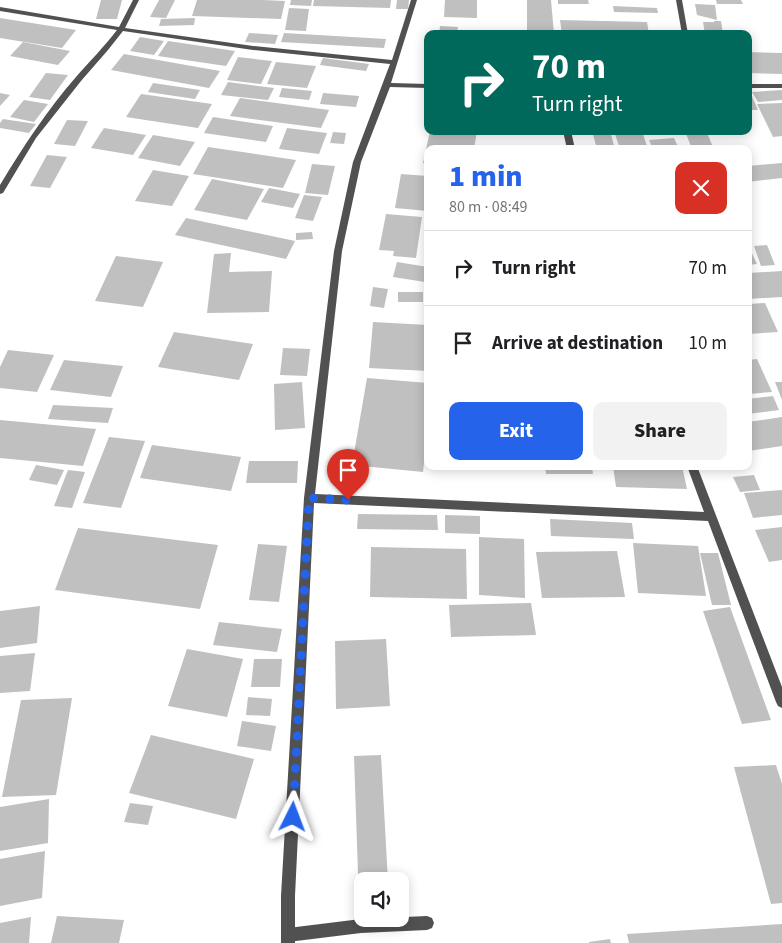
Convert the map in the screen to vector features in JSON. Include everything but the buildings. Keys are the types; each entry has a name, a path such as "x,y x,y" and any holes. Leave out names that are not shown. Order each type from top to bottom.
{"street":[{"path":"0,191 32,137 78,78 106,49 121,29 136,0"},
{"path":"414,0 396,62 357,162 338,251 309,498 288,896 288,939 361,926 427,923"},
{"path":"679,0 684,30"},
{"path":"0,8 121,29 253,48 396,62"},
{"path":"387,85 424,86"},
{"path":"752,86 782,86"},
{"path":"693,470 782,702"},
{"path":"309,498 711,517"}],"route":[{"path":"293,817 309,498 348,500"}]}
